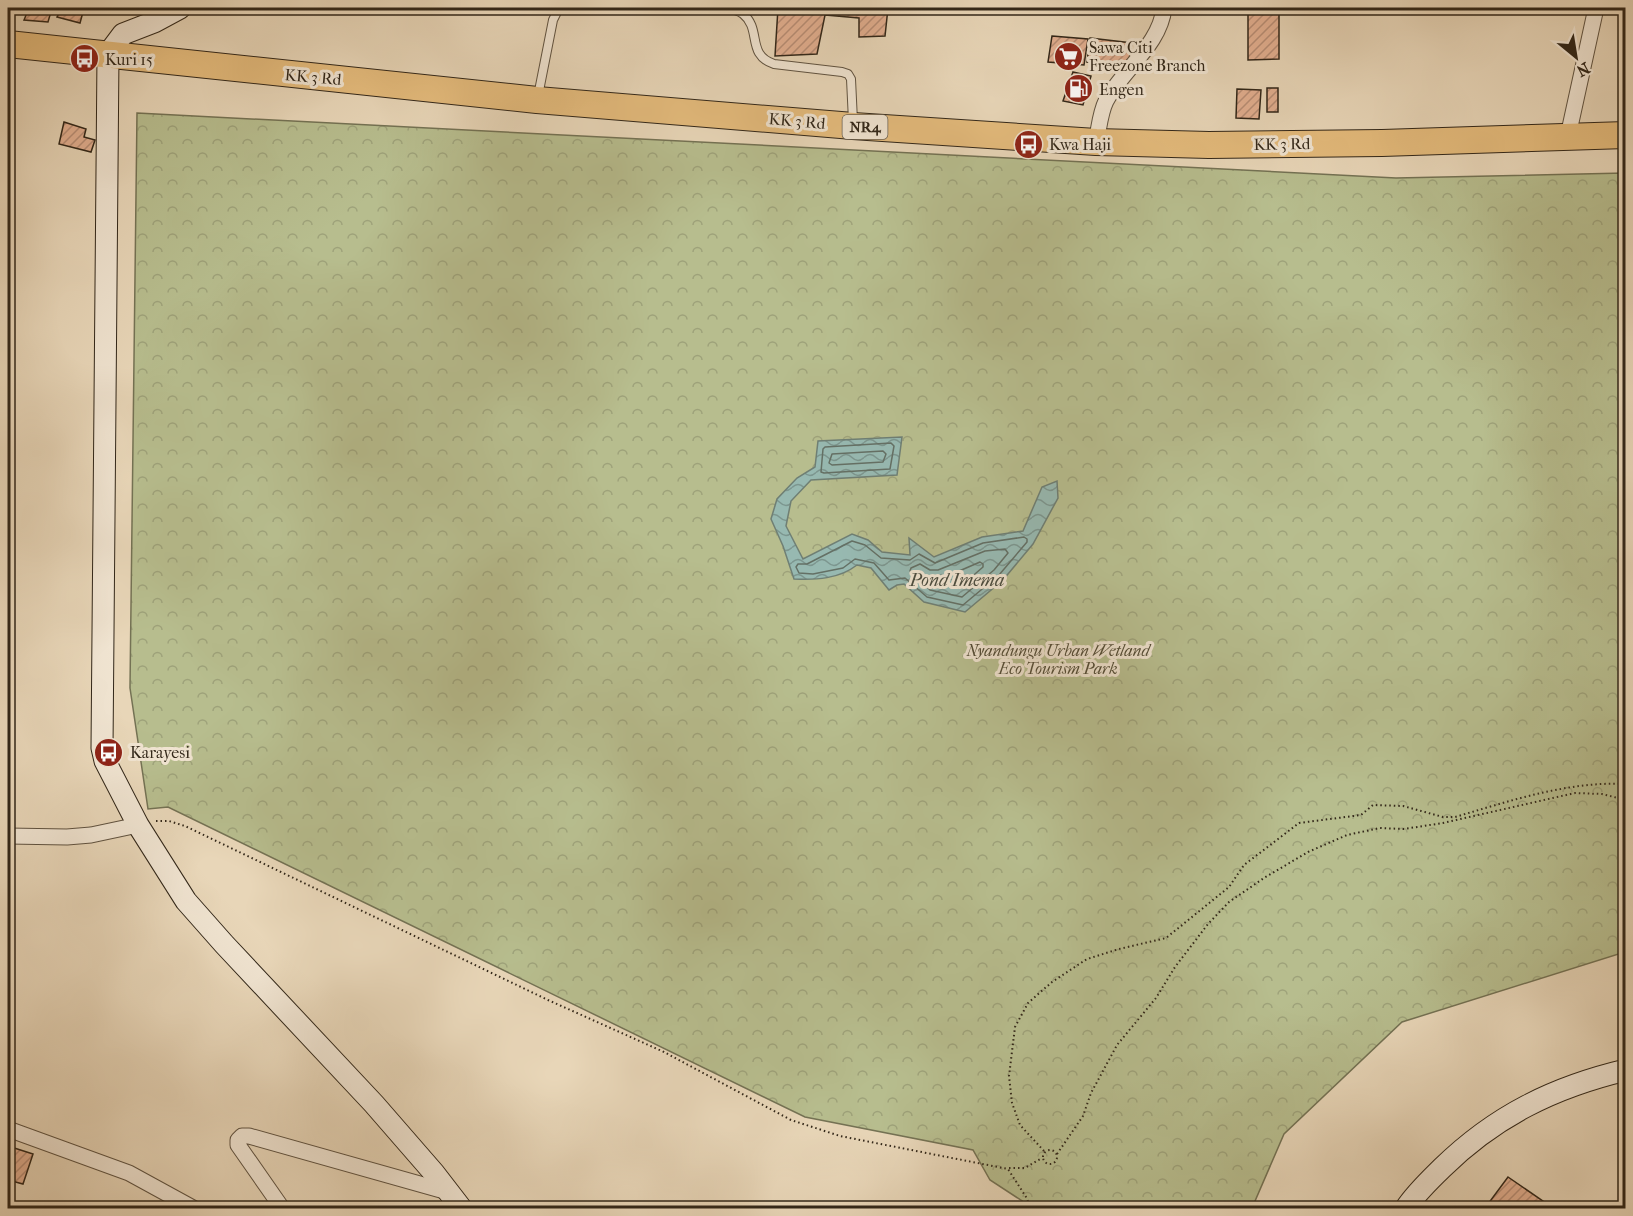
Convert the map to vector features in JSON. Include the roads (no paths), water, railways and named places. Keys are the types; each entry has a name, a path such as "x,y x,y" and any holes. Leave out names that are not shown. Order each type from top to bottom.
{"highway":[{"name":"KK 3 Rd","path":"8,44 537,100 853,126 1096,142 1209,145 1383,143 1626,135"}],"main road":[{"path":"180,8 154,22 123,34 108,54 102,748 105,761 138,825 186,902 374,1104 434,1173 454,1200"},
{"path":"1406,1209 1416,1194 1452,1158 1488,1128 1524,1106 1602,1076 1626,1070"}],"street":[{"path":"1096,142 1106,102 1154,36 1164,8"},
{"path":"1568,136 1596,8"},
{"path":"8,836 75,836 138,825"},
{"path":"8,1129 118,1168 193,1209"},
{"path":"282,1209 238,1145 238,1140 242,1136 249,1136 454,1200"}],"lane":[{"path":"537,100 553,20 559,8"},
{"path":"725,8 741,12 747,18 758,53 765,61 842,72 848,75 851,79 853,126"}],"water":[{"name":"Pond Imema","path":"902,437 897,475 811,480 791,501 786,526 803,559 852,534 868,540 882,552 910,555 909,538 934,557 982,537 1023,531 1042,487 1057,481 1058,498 1033,544 1003,580 965,612 924,602 904,584 889,590 871,568 857,565 850,570 827,578 794,579 771,519 777,499 797,478 815,467 818,441"}],"place":[{"name":"Sawa Citi Freezone Branch","path":"1068,56"},
{"name":"Kuri 15","path":"84,59"},
{"name":"Engen","path":"1078,89"},
{"name":"Kwa Haji","path":"1028,144"},
{"name":"Karayesi","path":"109,752"}],"park label":[{"name":"Nyandungu Urban Wetland Eco Tourism Park","path":"1058,659"}]}
